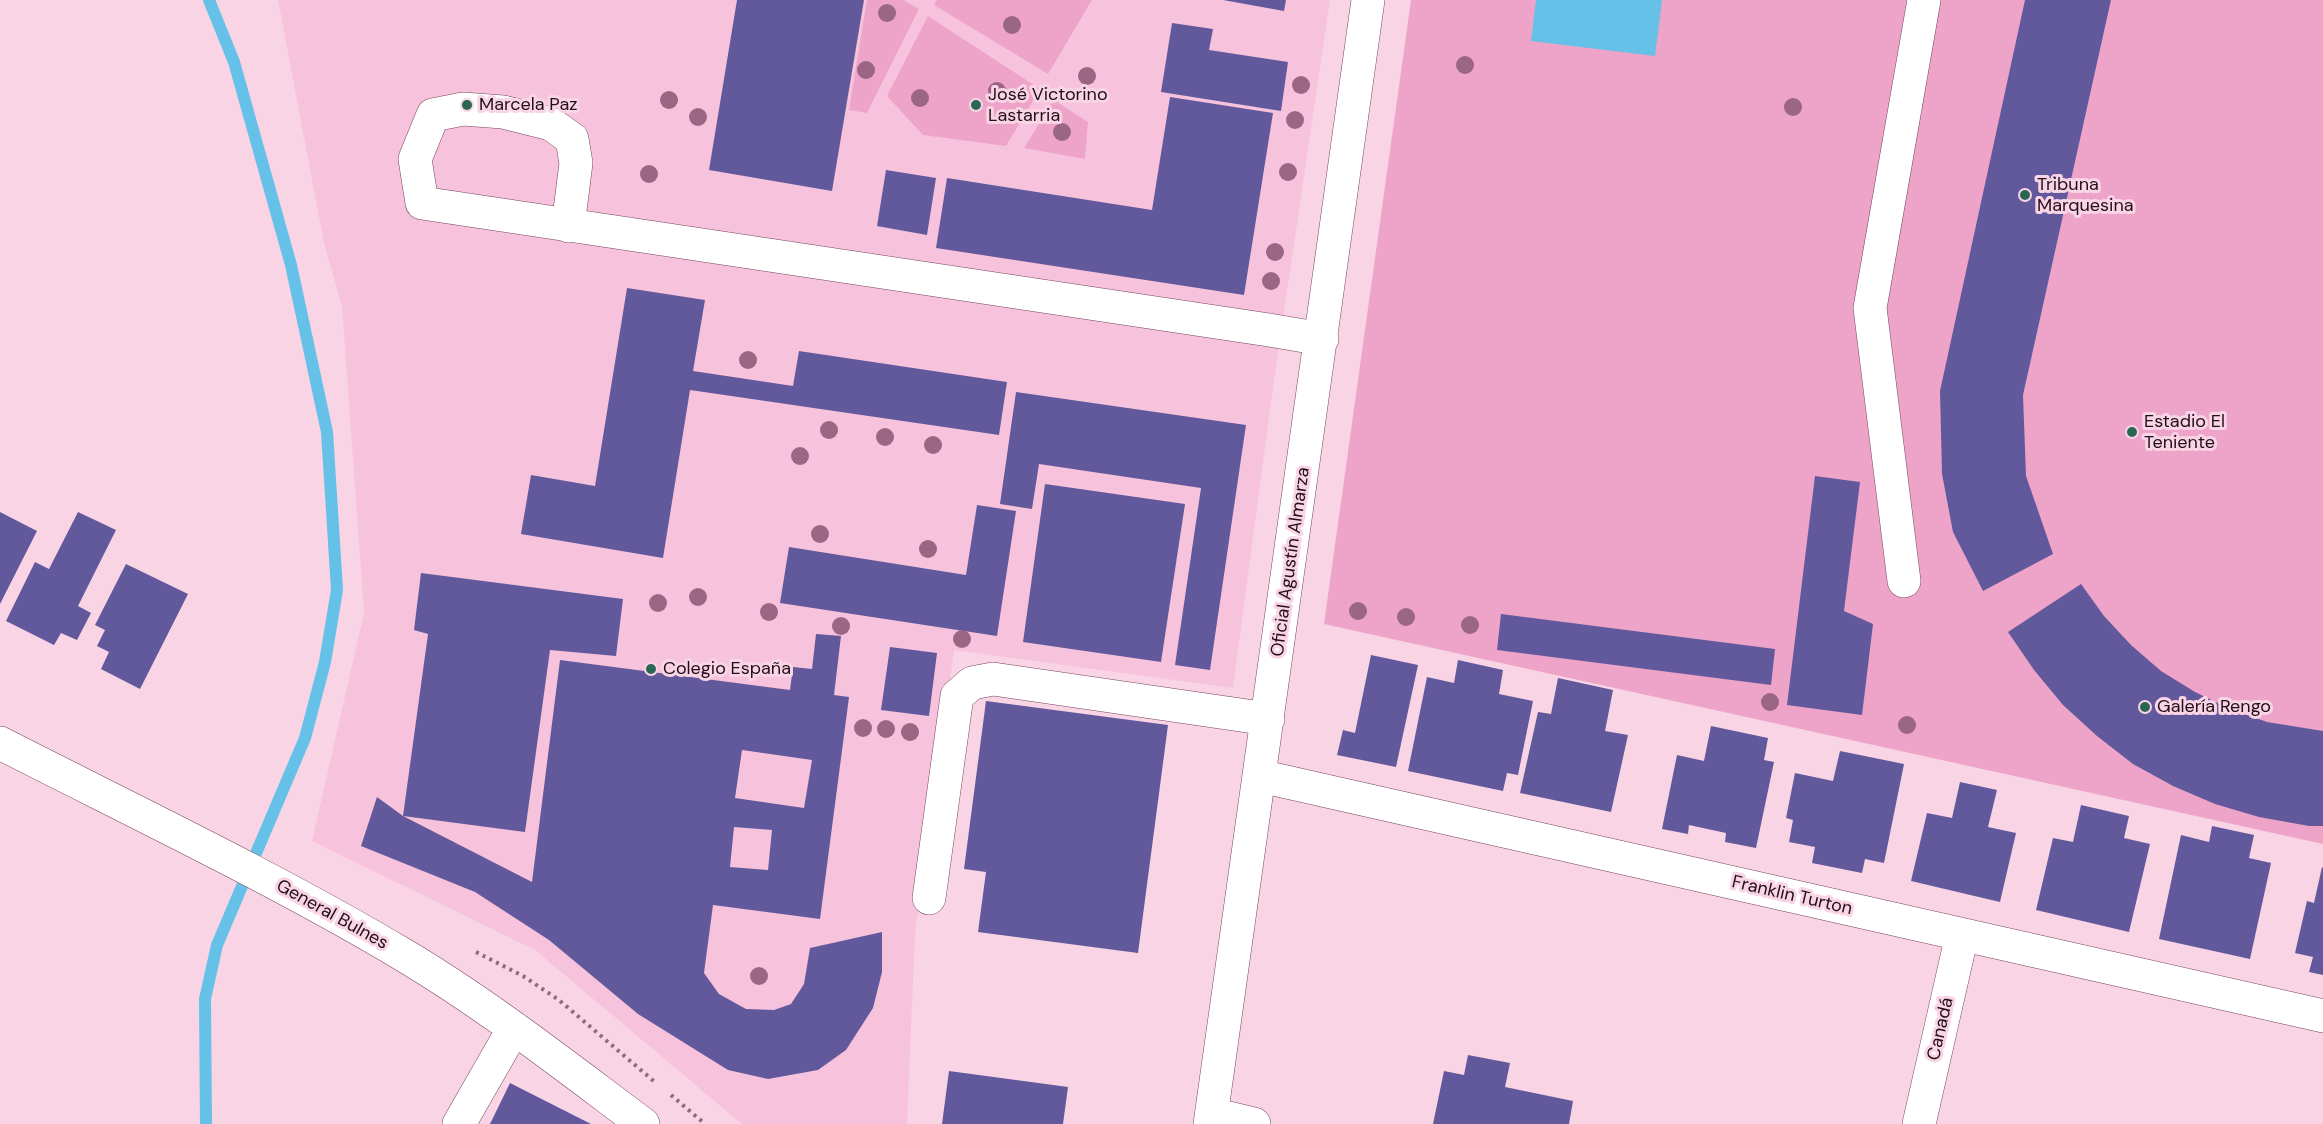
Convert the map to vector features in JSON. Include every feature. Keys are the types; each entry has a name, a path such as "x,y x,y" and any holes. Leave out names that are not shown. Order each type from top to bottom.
{"street":[{"name":"Oficial Agustín Almarza","path":"1211,1119 1368,0"},
{"path":"1904,581 1870,308 1924,0"},
{"path":"568,226 576,163 572,139 550,124 503,112 464,109 433,115 415,159 422,203 568,226 1257,328 1322,339"},
{"path":"929,898 957,696 972,683 993,679 1268,719"},
{"name":"General Bulnes","path":"0,743 234,862 401,954 514,1028 643,1124"},
{"name":"Franklin Turton","path":"1260,776 2323,1016"},
{"name":"Canadá","path":"1919,1124 1962,935"},
{"path":"459,1124 514,1028"},
{"path":"1211,1119 1254,1124"}],"shaded area":[{"name":"Colegio España","path":"278,0 1330,0 1274,380 1233,688 954,650 915,933 907,1124 742,1124 535,950 312,841 364,613 342,306 324,243"},
{"path":"867,0 903,0 919,9 867,113 849,110"},
{"path":"937,0 1092,0 1048,74 934,5"},
{"name":"Estadio El Teniente","path":"1411,0 2323,0 2323,844 1324,624"},
{"path":"928,16 1040,89 1006,146 923,135 887,96"},
{"path":"1054,100 1088,122 1085,159 1024,148"}],"water":[{"path":"1536,0 1662,0 1655,56 1531,41"}],"building":[{"path":"737,0 864,0 832,191 709,170"},
{"path":"1223,0 1286,0 1284,11"},
{"name":"Tribuna Marquesina","path":"2025,0 2111,0 2023,395 2026,476 2053,554 1983,591 1953,532 1942,474 1940,391"},
{"path":"1172,23 1213,29 1209,50 1288,62 1281,111 1161,92"},
{"path":"1170,97 1273,113 1244,295 936,248 947,178 1152,210"},
{"path":"886,170 936,178 927,235 877,226"},
{"path":"627,288 705,300 693,371 793,386 799,351 1007,382 999,435 690,390 663,558 521,534 531,475 595,486"},
{"path":"1016,392 1246,425 1210,670 1175,665 1201,488 1039,464 1032,509 1000,504"},
{"path":"1815,476 1860,482 1844,611 1873,624 1862,715 1787,705"},
{"path":"1045,484 1185,504 1161,662 1023,642"},
{"path":"977,505 1016,511 997,636 780,603 789,547 966,575"},
{"path":"0,512 37,531 0,604"},
{"path":"78,512 116,530 78,606 91,613 77,640 61,633 54,645 6,621 35,562 49,569"},
{"path":"126,564 188,594 140,689 101,669 109,652 97,646 105,630 95,625"},
{"path":"421,573 623,599 616,656 550,650 525,832 403,816 428,634 414,630"},
{"name":"Galería Rengo","path":"2081,584 2104,616 2131,645 2161,671 2195,692 2230,709 2267,722 2323,731 2323,826 2309,826 2259,817 2215,804 2173,786 2133,764 2063,705 2034,670 2008,632"},
{"path":"1501,614 1775,649 1771,685 1497,650"},
{"path":"816,634 841,636 834,695 849,697 820,919 713,905 704,973 719,994 746,1009 774,1010 791,1004 804,984 810,948 882,932 882,972 873,1008 846,1050 818,1070 768,1079 728,1070 638,1014 549,940 475,892 361,846 377,797 403,816 532,882 560,660 790,690 793,667 812,669","holes":["742,750 812,760 804,808 735,798","734,827 772,830 768,870 730,867"]},
{"path":"890,647 937,653 929,716 881,710"},
{"path":"1371,655 1418,665 1396,767 1337,755 1343,730 1355,733"},
{"path":"1458,660 1503,670 1499,694 1533,701 1518,775 1507,773 1503,791 1408,771 1427,677 1454,683"},
{"path":"1558,678 1613,690 1605,731 1628,735 1611,812 1520,793 1538,712 1551,714"},
{"path":"986,701 1168,725 1138,953 978,932 986,872 964,869"},
{"path":"1711,726 1768,738 1764,760 1774,762 1756,848 1725,842 1726,833 1689,825 1688,834 1662,829 1677,755 1704,761"},
{"path":"1840,751 1904,764 1884,863 1865,859 1862,873 1812,863 1815,847 1789,842 1793,820 1786,818 1795,773 1833,781"},
{"path":"1960,782 1997,790 1988,827 2016,833 2000,902 1911,881 1927,813 1952,818"},
{"path":"2081,805 2129,816 2124,838 2150,844 2129,932 2036,910 2053,838 2073,842"},
{"path":"2212,826 2254,835 2249,858 2271,863 2250,959 2159,939 2181,835 2209,842"},
{"path":"2322,867 2323,975 2309,972 2313,957 2295,953 2307,901 2314,903"},
{"path":"1468,1055 1510,1063 1505,1087 1573,1101 1569,1124 1433,1124 1444,1071 1464,1075"},
{"path":"949,1071 1068,1087 1063,1124 942,1124"},
{"path":"510,1083 591,1124 490,1124"}],"waterway":[{"path":"206,1124 205,999 217,945 305,738 325,662 337,590 327,432 291,265 234,62 209,0"}],"place":[{"name":"Marcela Paz","path":"467,105"},
{"name":"José Victorino Lastarria","path":"976,105"},
{"name":"Tribuna Marquesina","path":"2025,195"},
{"name":"Estadio El Teniente","path":"2132,432"},
{"name":"Colegio España","path":"651,669"},
{"name":"Galería Rengo","path":"2145,707"}]}
